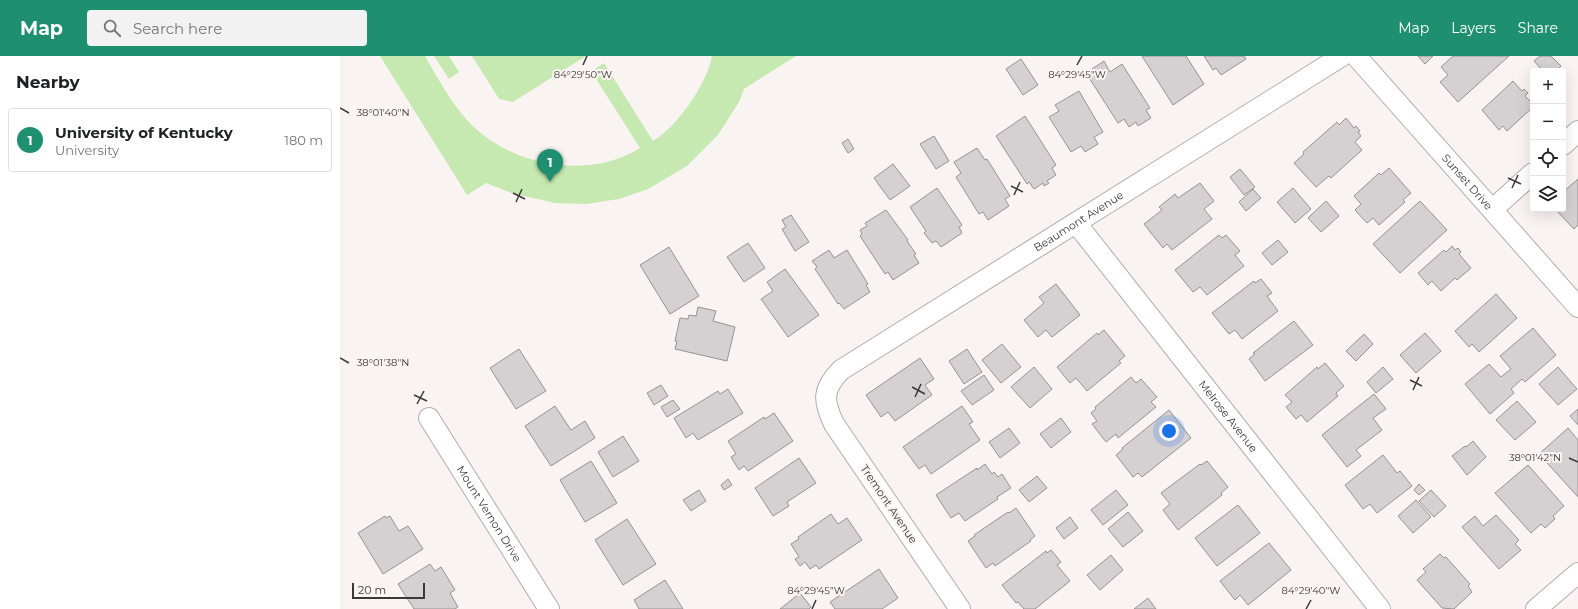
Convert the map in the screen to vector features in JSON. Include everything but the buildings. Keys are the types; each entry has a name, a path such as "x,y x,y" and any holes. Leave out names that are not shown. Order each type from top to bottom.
{"street":[{"name":"Beaumont Avenue","path":"825,397 827,390 836,375 841,370 1342,56"},
{"name":"Sunset Drive","path":"1356,56 1493,209 1578,307"},
{"path":"1566,143 1578,131"},
{"path":"1493,209 1530,176"},
{"name":"Melrose Avenue","path":"1076,223 1380,609"},
{"name":"Tremont Avenue","path":"825,397 827,409 834,424 960,609"},
{"name":"Mount Vernon Drive","path":"429,418 549,609"},
{"path":"1536,609 1578,573"}],"green space":[{"path":"380,56 425,56 456,106 478,131 498,145 520,156 544,163 569,166 594,164 618,159 640,148 591,71 604,63 653,141 672,126 690,104 704,79 712,56 796,56 744,89 739,102 718,135 687,166 648,189 619,199 586,204 555,203 511,193 486,183 467,195"},
{"path":"434,56 449,56 459,72 449,79"},
{"path":"472,56 586,56 513,102 499,99"}],"place":[{"name":"University of Kentucky","path":"550,182"}]}
